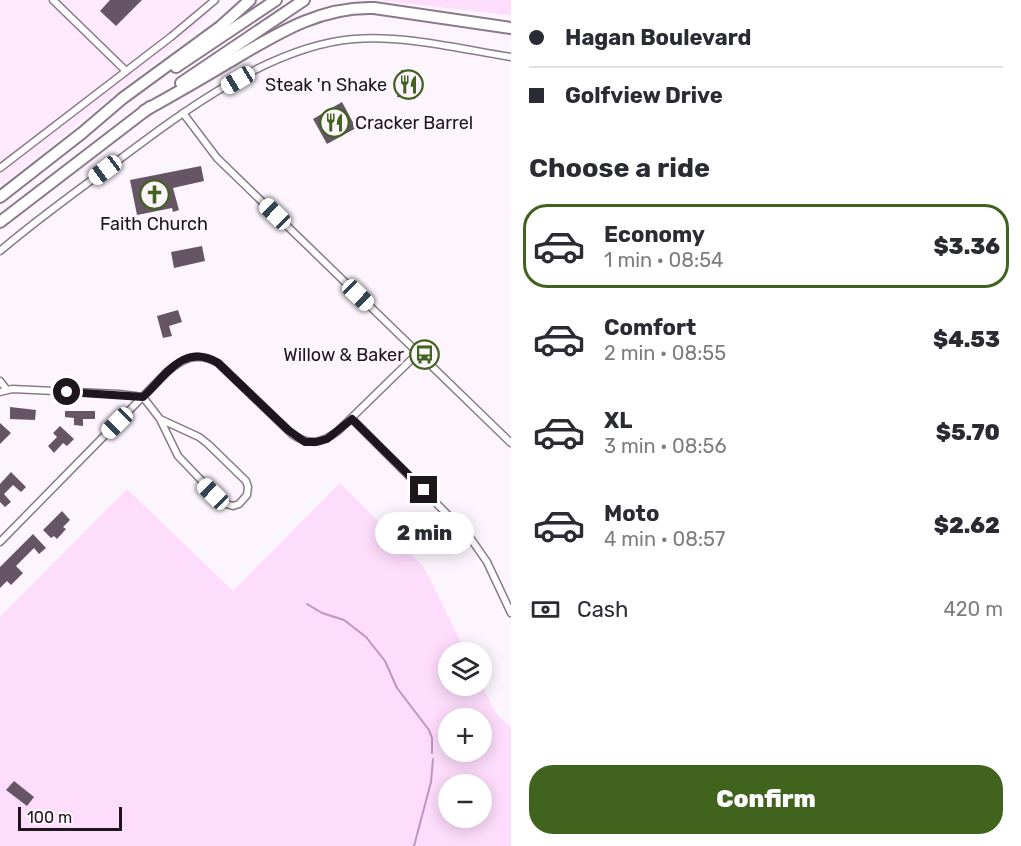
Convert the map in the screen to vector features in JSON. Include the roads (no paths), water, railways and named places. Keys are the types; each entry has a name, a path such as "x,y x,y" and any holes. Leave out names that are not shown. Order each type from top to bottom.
{"highway":[{"path":"0,197 123,98 228,20 250,0"},
{"path":"82,133 276,0"},
{"path":"0,222 209,63 304,0"},
{"path":"144,111 298,22 329,12 353,8 374,8 511,28"}],"street":[{"path":"53,0 126,70"},
{"path":"0,168 172,36 214,0"},
{"path":"0,251 38,220 183,113 276,59 332,42 387,38 511,57"},
{"path":"183,113 204,144 217,158 511,443"},
{"path":"0,542 176,364 191,357 204,357 218,363 288,430 305,442 316,442 327,439 352,419 418,353"},
{"path":"0,381 4,391 118,394 143,397 160,419 178,456 210,491 230,507 245,499 248,491 246,482 208,444 199,437 160,419"},
{"path":"352,419 469,536 487,562 511,613"}],"waterway":[{"path":"307,604 322,613 344,620 366,637 385,661 397,688 429,730 432,738 432,753"},
{"path":"414,846 431,782 433,759"}],"place":[{"name":"Steak 'n Shake","path":"408,85"},
{"name":"Cracker Barrel","path":"334,123"},
{"name":"Faith Church","path":"154,195"},
{"name":"Willow & Baker","path":"425,355"}]}
